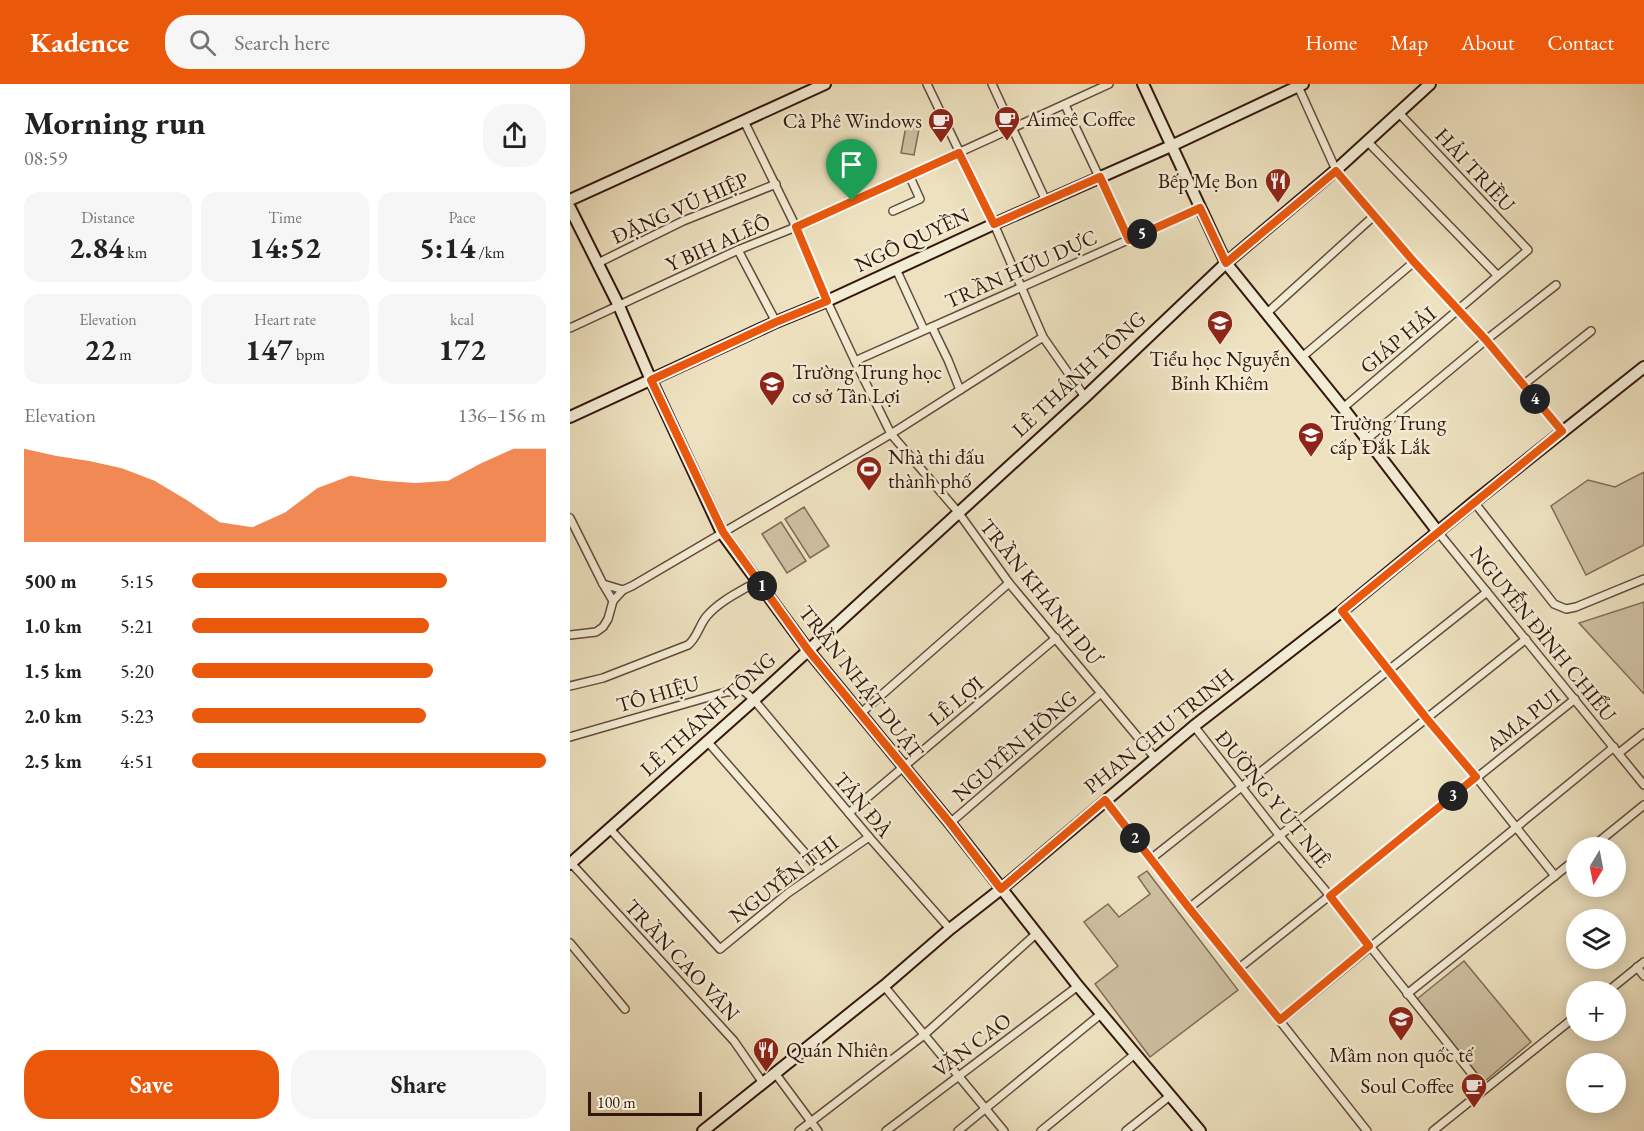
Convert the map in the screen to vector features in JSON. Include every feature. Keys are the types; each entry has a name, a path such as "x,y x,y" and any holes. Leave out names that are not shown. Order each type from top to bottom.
{"street":[{"path":"570,200 825,84"},
{"path":"927,84 994,224 1043,337 1085,397"},
{"path":"992,84 1046,201"},
{"name":"Y BIH ALÊÔ","path":"570,328 1109,84"},
{"path":"1143,84 1226,263 1343,408 1438,532"},
{"name":"LÊ THÁNH TÔNG","path":"570,864 754,700 1085,397 1226,263 1336,171 1430,84"},
{"path":"1300,85 1336,171 1414,262 1486,340 1562,431"},
{"name":"NGÔ QUYỀN","path":"570,417 776,322 1171,146 1300,85"},
{"path":"1065,105 1129,240"},
{"name":"HẢI TRIỀU","path":"1399,113 1528,249"},
{"name":"TRẦN KHÁNH DƯ","path":"744,121 776,184 827,301 891,434 958,512 1009,583 1156,759"},
{"path":"1367,141 1497,275"},
{"path":"893,211 920,199 909,176"},
{"name":"ĐẶNG VŨ HIỆP","path":"598,263 684,221 776,184"},
{"name":"TRẦN NHẬT DUẬT","path":"570,208 619,306 651,380 723,532 808,650 950,823 1078,986 1200,1131"},
{"name":"TRẦN HỮU DỰC","path":"855,361 1200,208"},
{"path":"1267,313 1375,215"},
{"name":"GIÁP HẢI","path":"1343,408 1528,249"},
{"path":"738,250 776,322"},
{"path":"1302,357 1414,262"},
{"path":"896,270 928,329 948,360 960,390"},
{"path":"1367,439 1556,285"},
{"path":"1523,385 1591,331"},
{"path":"570,635 596,632 603,627 613,601 623,590 891,434 1043,337"},
{"name":"PHAN CHU TRINH","path":"703,1131 884,986 1194,726 1342,611 1474,502 1644,367"},
{"path":"1474,502 1554,604 1566,609 1576,607 1644,579"},
{"path":"570,518 613,601"},
{"name":"NGUYỄN ĐÌNH CHIỂU","path":"1438,532 1644,785"},
{"path":"570,686 603,678 688,645 695,639 707,616 758,580"},
{"path":"861,713 1009,583"},
{"path":"603,584 623,590"},
{"path":"1152,858 1487,592"},
{"path":"1342,611 1555,876"},
{"name":"LÊ LỢI","path":"849,813 1056,638"},
{"path":"1189,908 1526,639"},
{"name":"TÔ HIỆU","path":"570,737 726,692 744,691 754,700"},
{"name":"NGUYÊN HỒNG","path":"950,823 1101,693"},
{"name":"AMA PUI","path":"1238,969 1575,699"},
{"name":"TẢN ĐÀ","path":"754,700 868,837 950,929"},
{"name":"ĐƯỜNG Y ÚT NIÊ","path":"1194,726 1484,1089"},
{"path":"1280,1020 1516,827 1616,750 1644,733"},
{"path":"707,741 820,870"},
{"path":"1105,800 1367,1131"},
{"path":"1605,837 1644,805"},
{"name":"NGUYỄN THI","path":"609,828 720,949 788,893 868,837"},
{"name":"TRẦN CAO VÂN","path":"570,864 734,1041 763,1083"},
{"path":"1407,994 1566,867"},
{"path":"799,1131 924,1035 1037,933"},
{"path":"570,943 625,1009"},
{"path":"1621,981 1644,962"},
{"path":"1637,968 1644,976"},
{"path":"884,986 1004,1131"},
{"name":"VĂN CAO","path":"886,1131 1078,986"},
{"path":"958,1131 1101,1014"},
{"path":"1433,1131 1566,1024"},
{"path":"1041,1131 1135,1054"},
{"path":"775,1073 818,1131"},
{"path":"1126,1131 1171,1095"}],"shaded area":[{"path":"906,126 919,129 914,155 901,153"},
{"path":"1644,472 1644,545 1586,575 1551,506 1588,480 1615,487"},
{"path":"804,507 829,546 810,558 785,519"},
{"path":"781,522 806,561 787,573 762,534"},
{"path":"1644,602 1644,694 1579,623"},
{"path":"1147,871 1238,990 1150,1057 1095,984 1118,966 1084,922 1108,904 1119,917 1150,894 1138,877"},
{"path":"1464,961 1531,1042 1484,1082 1417,999"}],"place":[{"name":"Aimeê Coffee","path":"1007,142"},
{"name":"Cà Phê Windows","path":"941,144"},
{"name":"Bếp Mẹ Bon","path":"1278,204"},
{"name":"Tiểu học Nguyễn Bỉnh Khiêm","path":"1220,346"},
{"name":"Trường Trung học cơ sở Tân Lợi","path":"772,407"},
{"name":"Trường Trung cấp Đắk Lắk","path":"1311,458"},
{"name":"Nhà thi đấu thành phố","path":"869,492"},
{"name":"Mầm non quốc tế","path":"1401,1042"},
{"name":"Quán Nhiên","path":"766,1073"},
{"name":"Soul Coffee","path":"1474,1109"}],"route":[{"path":"959,153 994,224 1100,177 1129,240 1200,208 1226,263 1336,171 1414,262 1486,340 1562,431 1342,611 1476,777 1330,896 1369,946 1280,1020 1105,800 1001,889 808,650 723,532 651,380 827,301 796,227 852,201 959,153"}]}
